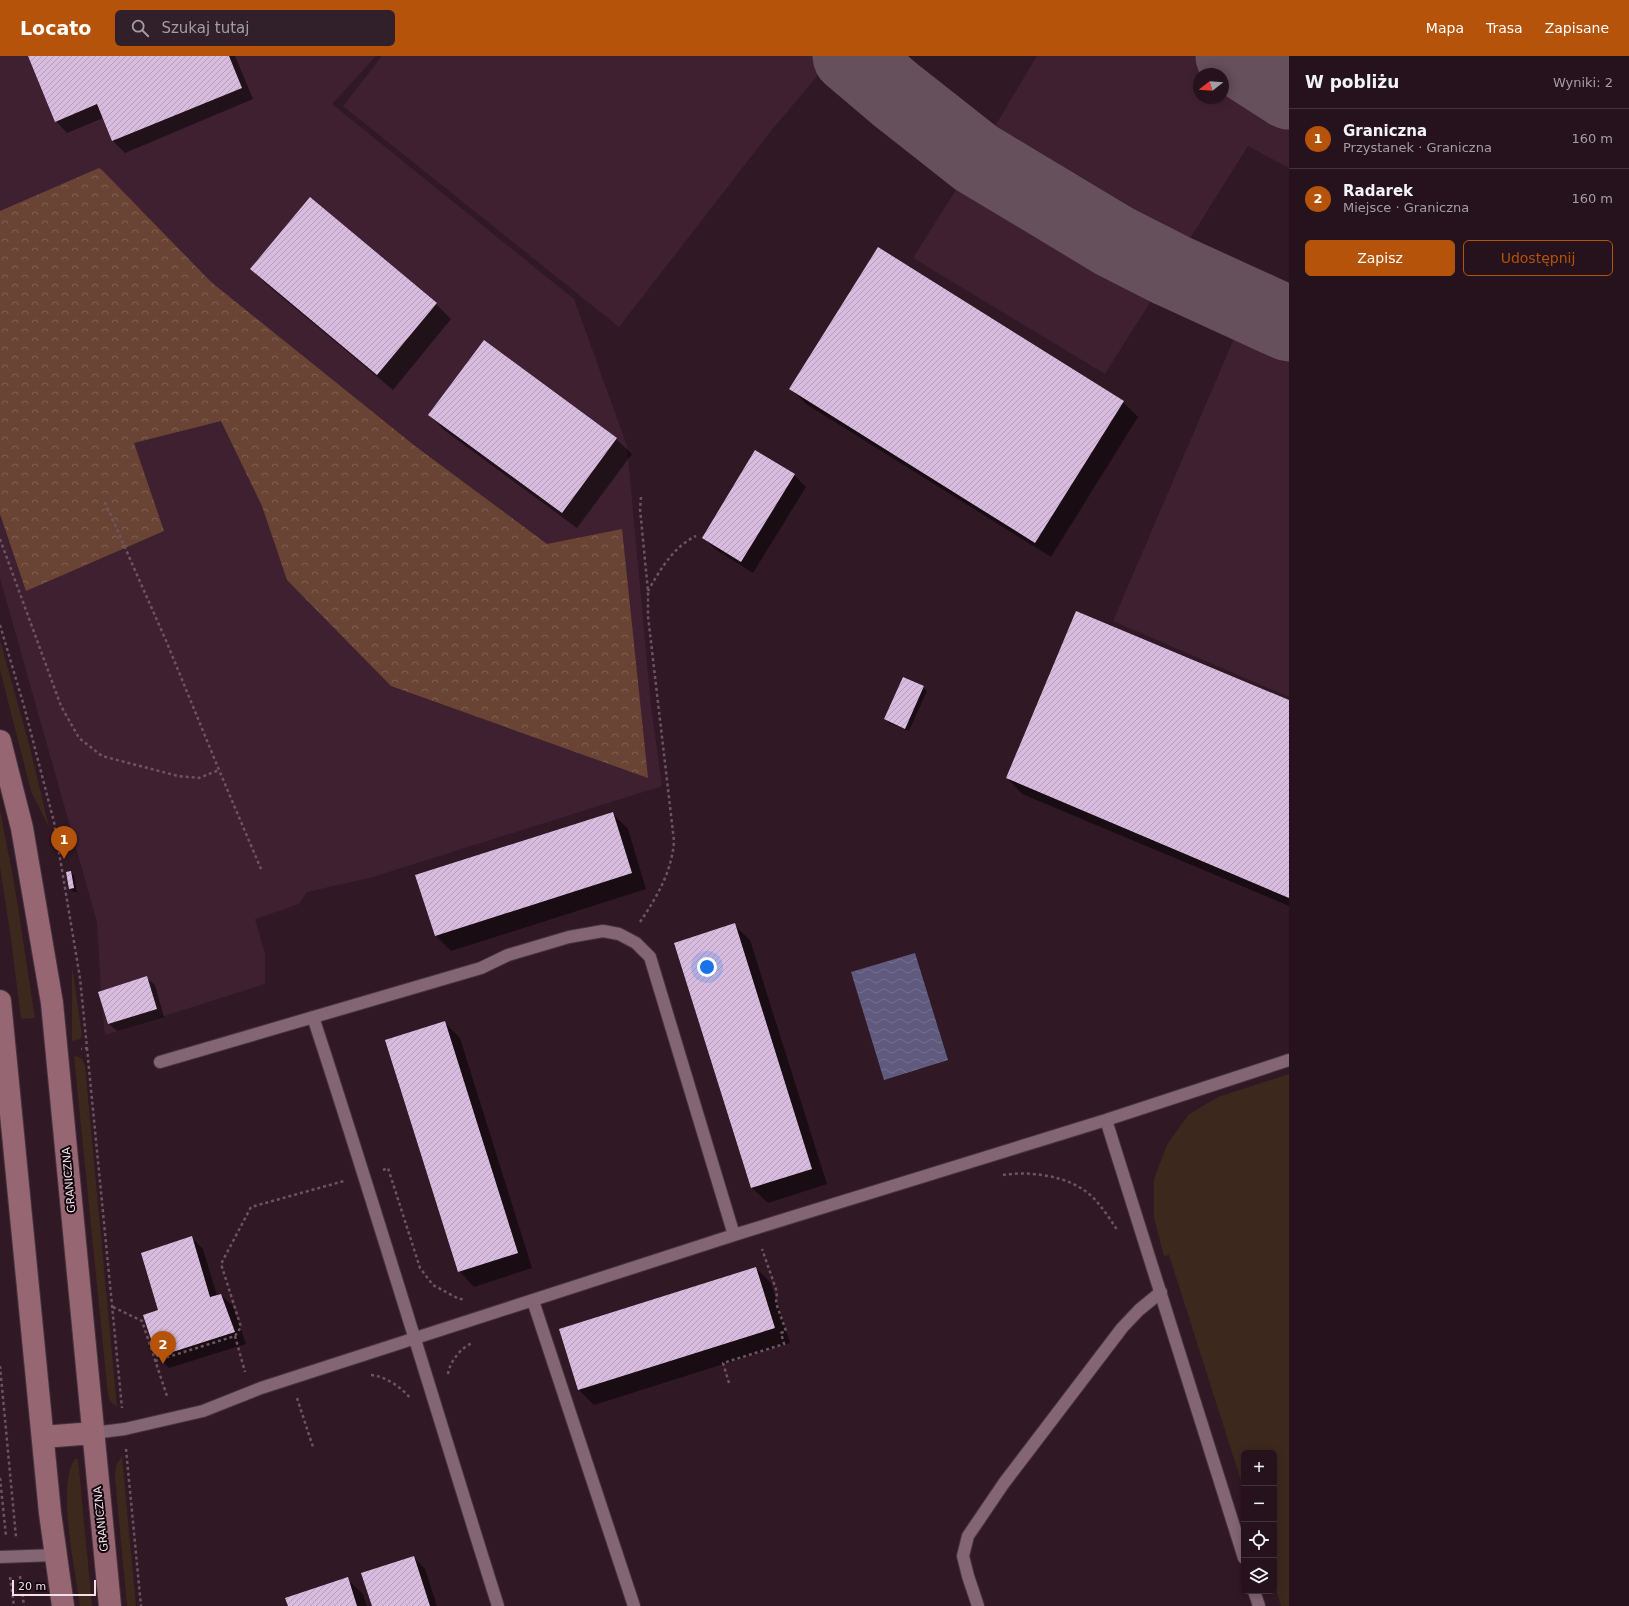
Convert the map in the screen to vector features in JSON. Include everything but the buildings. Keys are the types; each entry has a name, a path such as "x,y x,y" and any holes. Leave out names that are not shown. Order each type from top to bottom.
{"main road":[{"name":"GRANICZNA","path":"0,741 22,828 52,1002 110,1606"},
{"path":"0,1001 43,1437 63,1606"},
{"path":"43,1437 93,1433"}],"lane":[{"path":"160,1062 481,968 508,955 569,937 603,931 619,934 636,943 650,957 734,1235"},
{"path":"313,1017 365,1175 498,1606"},
{"path":"93,1433 124,1429 203,1410 261,1388 734,1235 1106,1120 1289,1060"},
{"path":"1106,1120 1241,1548"},
{"path":"978,1606 968,1576 964,1556 968,1536 1004,1483 1122,1328 1139,1310 1161,1292"},
{"path":"533,1301 634,1606"},
{"path":"0,1557 56,1554"},
{"path":"1255,1594 1259,1606"}],"path":[{"path":"629,939 657,897 674,854 674,841 648,616 648,591 640,509 641,497"},
{"path":"105,502 167,643 261,869"},
{"path":"648,591 666,562 677,548 686,540 696,536"},
{"path":"0,539 61,706 79,738 102,756 178,776 199,778 219,770"},
{"path":"87,1048 122,1412"},
{"path":"155,1361 235,1336 241,1326 221,1264 251,1207 388,1168 420,1268 433,1286 459,1299 476,1299 487,1337 464,1346 449,1370 448,1376"},
{"path":"999,1176 1029,1173 1056,1178 1079,1186 1104,1210 1118,1232"},
{"path":"757,1250 770,1246"},
{"path":"730,1383 723,1363 784,1344 781,1333 786,1331 776,1303 777,1292 762,1249"},
{"path":"112,1307 142,1321 167,1396 160,1398"},
{"path":"235,1336 246,1374 261,1388"},
{"path":"0,1366 16,1541"},
{"path":"370,1375 378,1376 396,1386 406,1393 414,1402"},
{"path":"295,1394 313,1447"},
{"path":"122,1405 127,1406"},
{"path":"126,1448 141,1606"},
{"path":"20,1575 24,1606"}],"shaded area":[{"path":"0,56 376,56 332,104 574,299 627,446 651,706 662,786 373,877 307,892 299,904 255,919 265,954 265,984 105,1035 102,1005 98,992 101,991 97,922 0,578"},
{"path":"382,56 834,56 771,131 619,327 343,106"},
{"path":"1037,56 1289,56 1289,168 1248,146 1105,374 913,258 976,158"},
{"path":"1242,320 1289,343 1289,697 1113,621"},
{"path":"0,640 29,744 49,827 31,791 0,670"},
{"path":"0,810 15,888 35,1018 21,1019 0,867"},
{"path":"72,966 82,1035 80,1039 72,1041"},
{"path":"74,1056 81,1059 85,1066 117,1407 110,1401 108,1395"},
{"path":"1289,1074 1289,1606 1281,1606 1277,1593 1277,1450 1241,1450 1241,1481 1169,1255 1164,1256 1154,1218 1154,1179 1167,1145 1188,1115 1218,1097"},
{"path":"122,1456 136,1606 127,1606 115,1478 116,1466"},
{"path":"75,1459 78,1459 92,1606 80,1606 69,1530 67,1488 70,1471"}],"green space":[{"path":"99,168 211,282 415,446 547,544 622,529 648,778 391,686 287,580 262,506 221,421 134,443 164,531 26,591 0,514 0,211"}],"water":[{"path":"915,953 948,1060 884,1080 851,972"}],"taxiway":[{"path":"850,56 896,95 976,158 1114,241 1171,270 1289,324"},
{"path":"1233,56 1289,92"}],"place":[{"name":"Graniczna","path":"64,859"},
{"name":"Radarek","path":"163,1364"}]}
